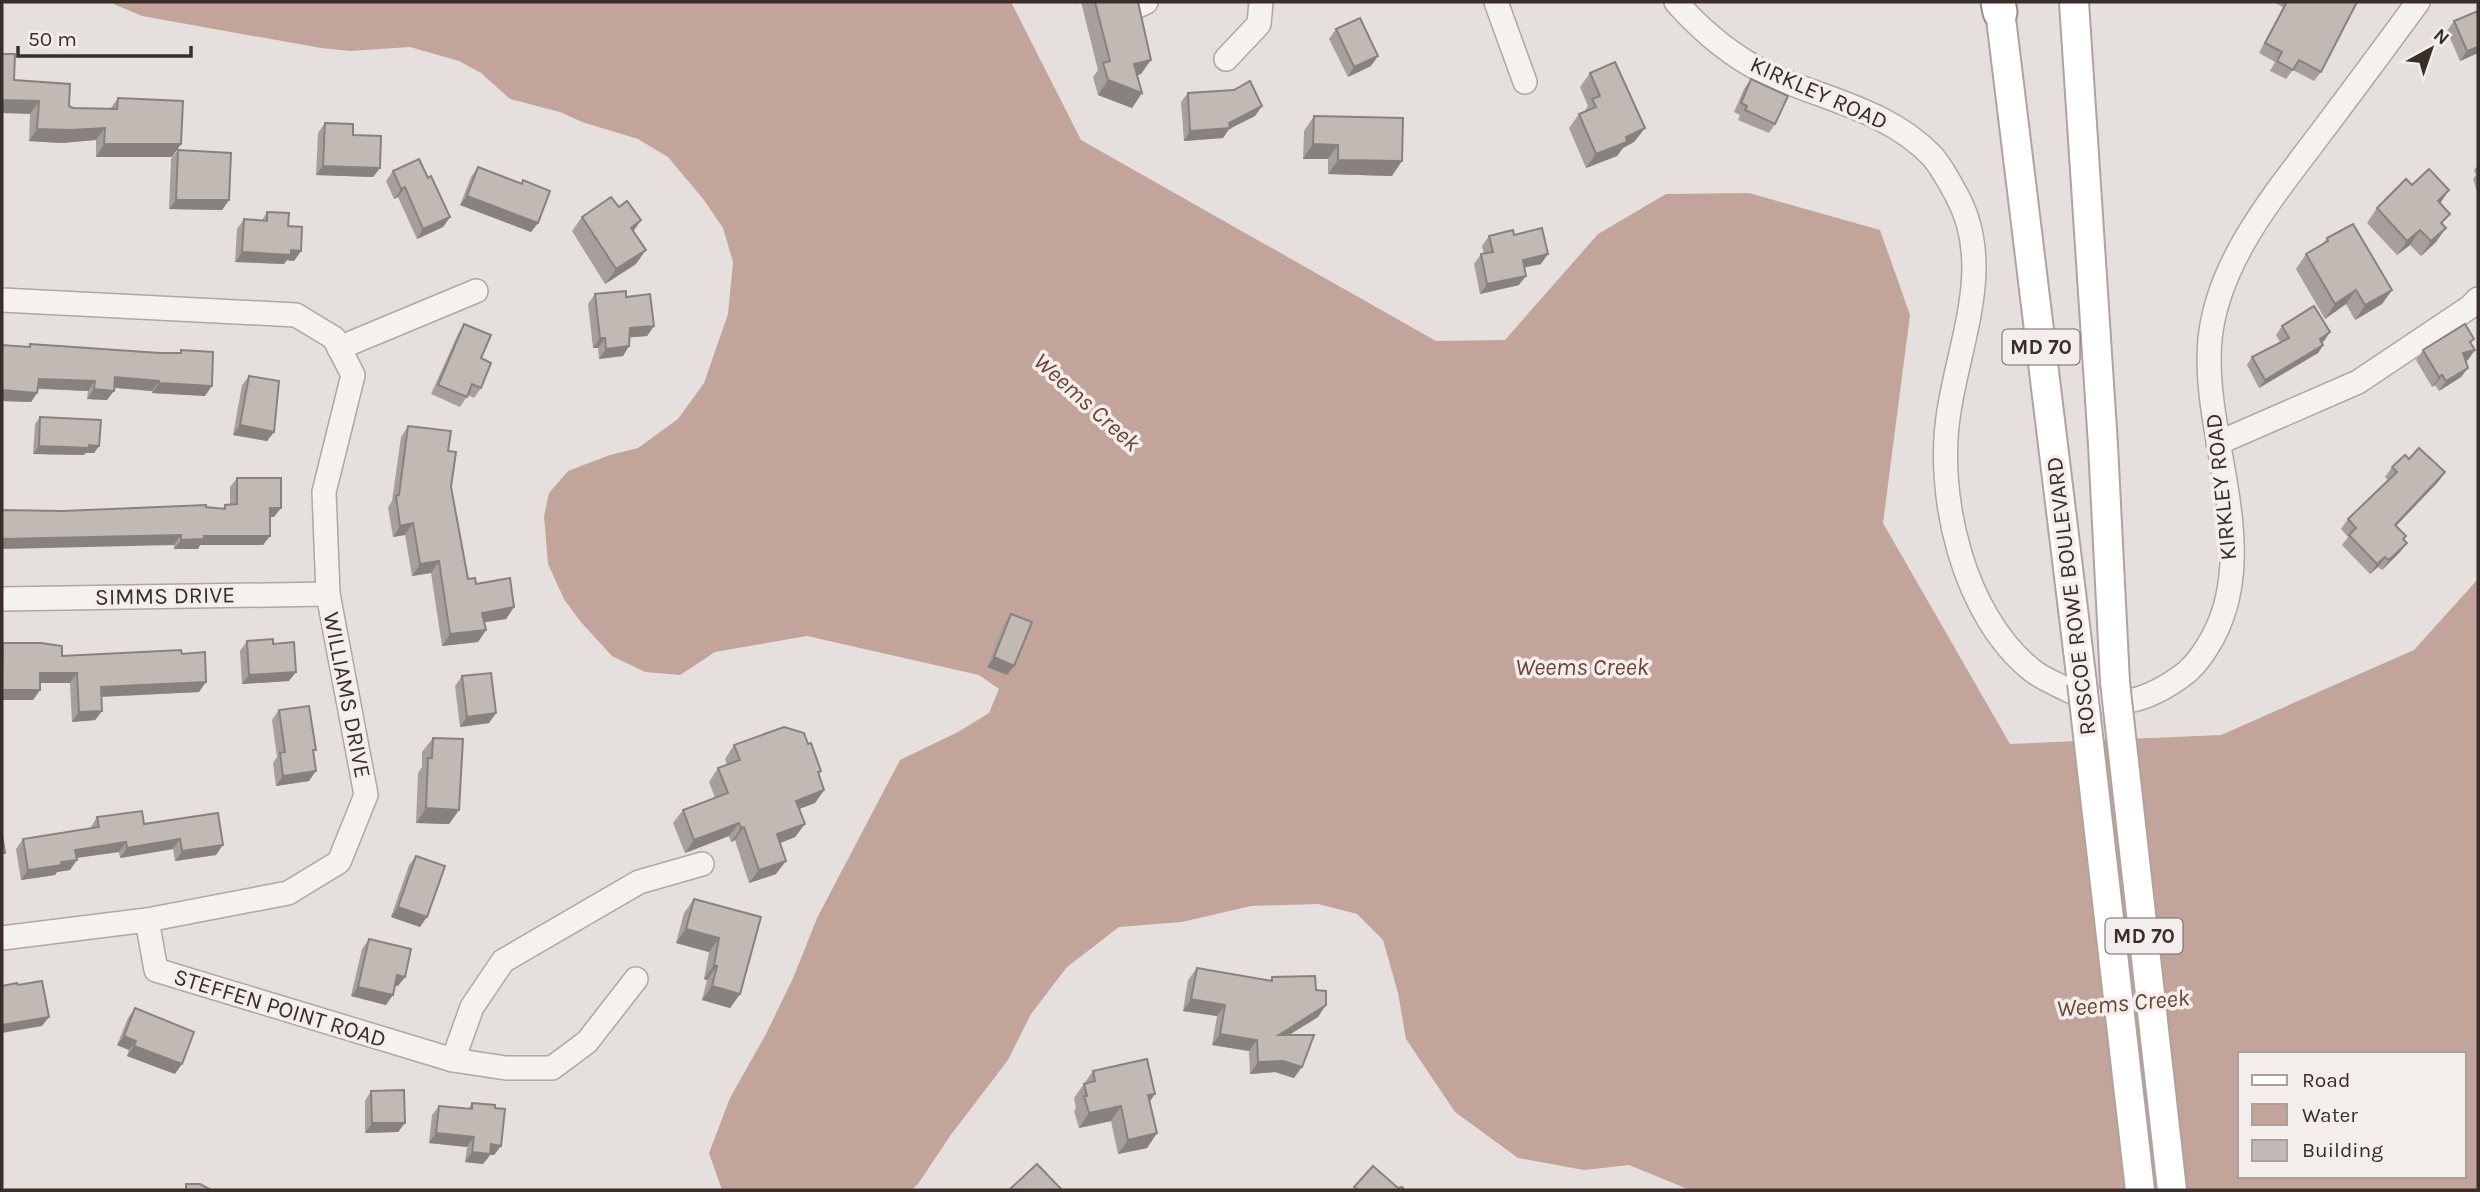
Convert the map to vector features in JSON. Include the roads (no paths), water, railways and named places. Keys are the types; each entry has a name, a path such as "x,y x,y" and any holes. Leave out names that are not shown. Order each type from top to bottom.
{"main road":[{"name":"ROSCOE ROWE BOULEVARD","path":"2074,2 2103,445 2115,682 2172,1190"},
{"name":"ROSCOE ROWE BOULEVARD","path":"1999,5 2082,683 2140,1190"}],"street":[{"path":"1140,2 1140,5 1146,2"},
{"path":"1226,59 1259,24 1261,2"},
{"path":"1496,2 1525,82"},
{"name":"KIRKLEY ROAD","path":"1676,2 1696,24 1729,52 1767,73 1881,118 1934,158 1958,198 1967,221 1974,279 1970,313 1949,409 1945,446 1947,490 1954,537 1967,575 1985,612 2007,645 2034,672 2070,691 2103,702 2138,701 2167,688 2200,661 2219,625 2231,588 2230,521 2210,388 2209,345 2214,307 2247,236 2270,201 2418,2"},
{"path":"339,348 476,291"},
{"path":"2218,443 2358,382 2478,299"},
{"name":"WILLIAMS DRIVE","path":"2,300 296,315 334,338 353,375 324,492 328,594 366,795 339,862 288,894 147,920 2,938"},
{"name":"SIMMS DRIVE","path":"2,599 328,594"},
{"path":"453,1060 472,1007 503,961 639,881 702,864"},
{"name":"STEFFEN POINT ROAD","path":"147,920 156,970 453,1060 506,1068 552,1068 587,1042 636,979"}],"water":[{"name":"Weems Creek","path":"109,2 1011,2 1081,140 1436,341 1505,340 1598,234 1666,194 1749,193 1880,230 1910,315 1883,523 2010,744 2221,735 2414,650 2478,579 2478,1190 1690,1190 1629,1165 1584,1170 1518,1158 1455,1112 1406,1039 1398,993 1383,940 1357,914 1318,904 1251,906 1182,922 1119,927 1067,967 1031,1014 1008,1060 911,1190 722,1190 709,1153 730,1098 766,1034 794,976 817,918 900,760 958,732 989,713 999,689 979,675 807,636 715,652 680,675 645,672 612,656 564,599 548,564 544,516 549,493 568,471 638,448 678,419 704,383 728,314 733,262 723,228 704,200 668,157 638,139 582,122 560,112 510,99 481,73 459,61 410,47 350,51 142,16"}]}
